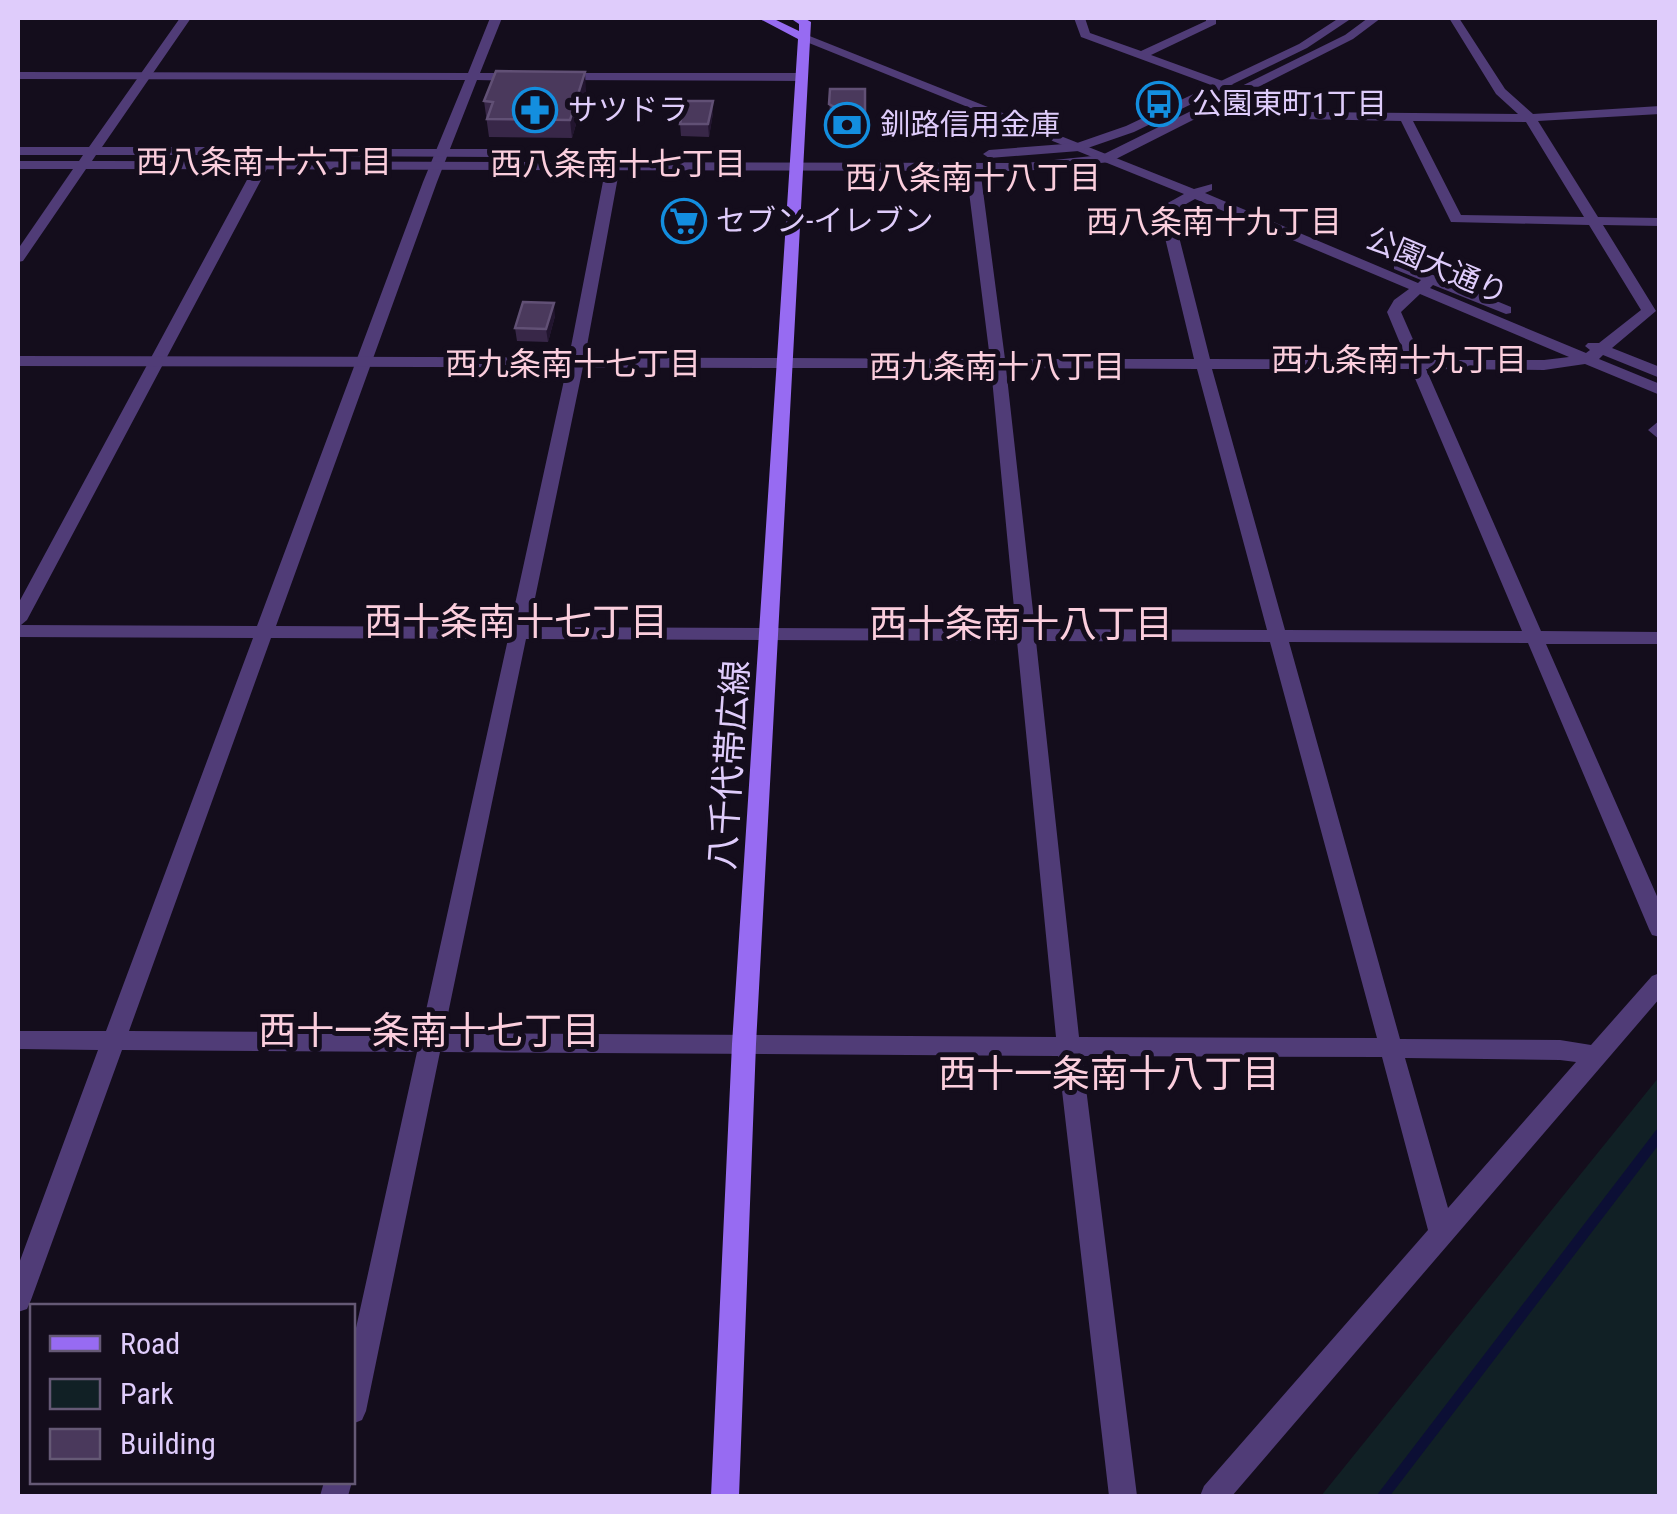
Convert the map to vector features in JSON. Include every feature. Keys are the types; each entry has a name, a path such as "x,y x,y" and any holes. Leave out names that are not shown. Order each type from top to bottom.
{"main road":[{"path":"764,18 803,38"},
{"name":"八千代帯広線","path":"726,1496 744,1044 799,161 803,38 800,20"}],"street":[{"path":"18,258 185,18"},
{"path":"18,1300 439,159 496,18"},
{"path":"1080,18 1084,35 1307,116 1530,118 1656,114"},
{"path":"1140,56 1212,22 1211,18"},
{"path":"18,151 613,166 1079,148 1303,46 1346,18"},
{"path":"18,165 262,165 439,159 1025,167 1105,158 1120,152 1348,37 1375,18"},
{"path":"18,360 1544,366 1595,354 1648,311 1530,118 1500,91 1454,18"},
{"name":"公園大通り","path":"800,20 1595,354 1660,373"},
{"name":"公園大通り","path":"803,38 1105,158 1201,191"},
{"path":"18,75 533,77"},
{"path":"552,77 802,77"},
{"path":"1405,117 1456,219 1660,222"},
{"path":"18,620 153,361 262,165"},
{"path":"355,1397 576,362 613,166"},
{"path":"973,168 998,363 1069,1048 1123,1496"},
{"path":"1201,191 1171,207 1168,221 1203,364 1441,1230"},
{"path":"1425,284 1399,303 1394,312 1660,929"},
{"path":"1635,286 1660,287"},
{"name":"公園大通り","path":"1595,354 1660,390"},
{"path":"1660,425 1656,430 1660,435"},
{"path":"18,631 1660,638"},
{"path":"1214,1496 1660,982"},
{"path":"18,1040 1389,1048 1560,1050 1598,1056"}],"green space":[{"path":"1659,1077 1659,1496 1321,1496"}],"building":[{"path":"496,71 585,72 570,120 487,119 493,102 484,101"},
{"path":"830,89 865,89 865,114 845,113 829,104"},
{"path":"685,101 713,101 708,124 680,124"},
{"path":"523,302 554,303 546,329 515,328"}],"waterway":[{"path":"1383,1496 1660,1134"}],"place":[{"name":"公園東町1丁目","path":"1159,104"},
{"name":"サツドラ","path":"535,110"},
{"name":"釧路信用金庫","path":"847,125"},
{"name":"セブン-イレブン","path":"684,221"}],"district":[{"name":"西八条南十六丁目","path":"264,162"},
{"name":"西八条南十七丁目","path":"618,164"},
{"name":"西八条南十八丁目","path":"973,178"},
{"name":"西八条南十九丁目","path":"1214,222"},
{"name":"西九条南十九丁目","path":"1399,360"},
{"name":"西九条南十七丁目","path":"573,364"},
{"name":"西九条南十八丁目","path":"997,367"},
{"name":"西十条南十七丁目","path":"516,622"},
{"name":"西十条南十八丁目","path":"1021,624"},
{"name":"西十一条南十七丁目","path":"429,1031"},
{"name":"西十一条南十八丁目","path":"1109,1074"}]}
